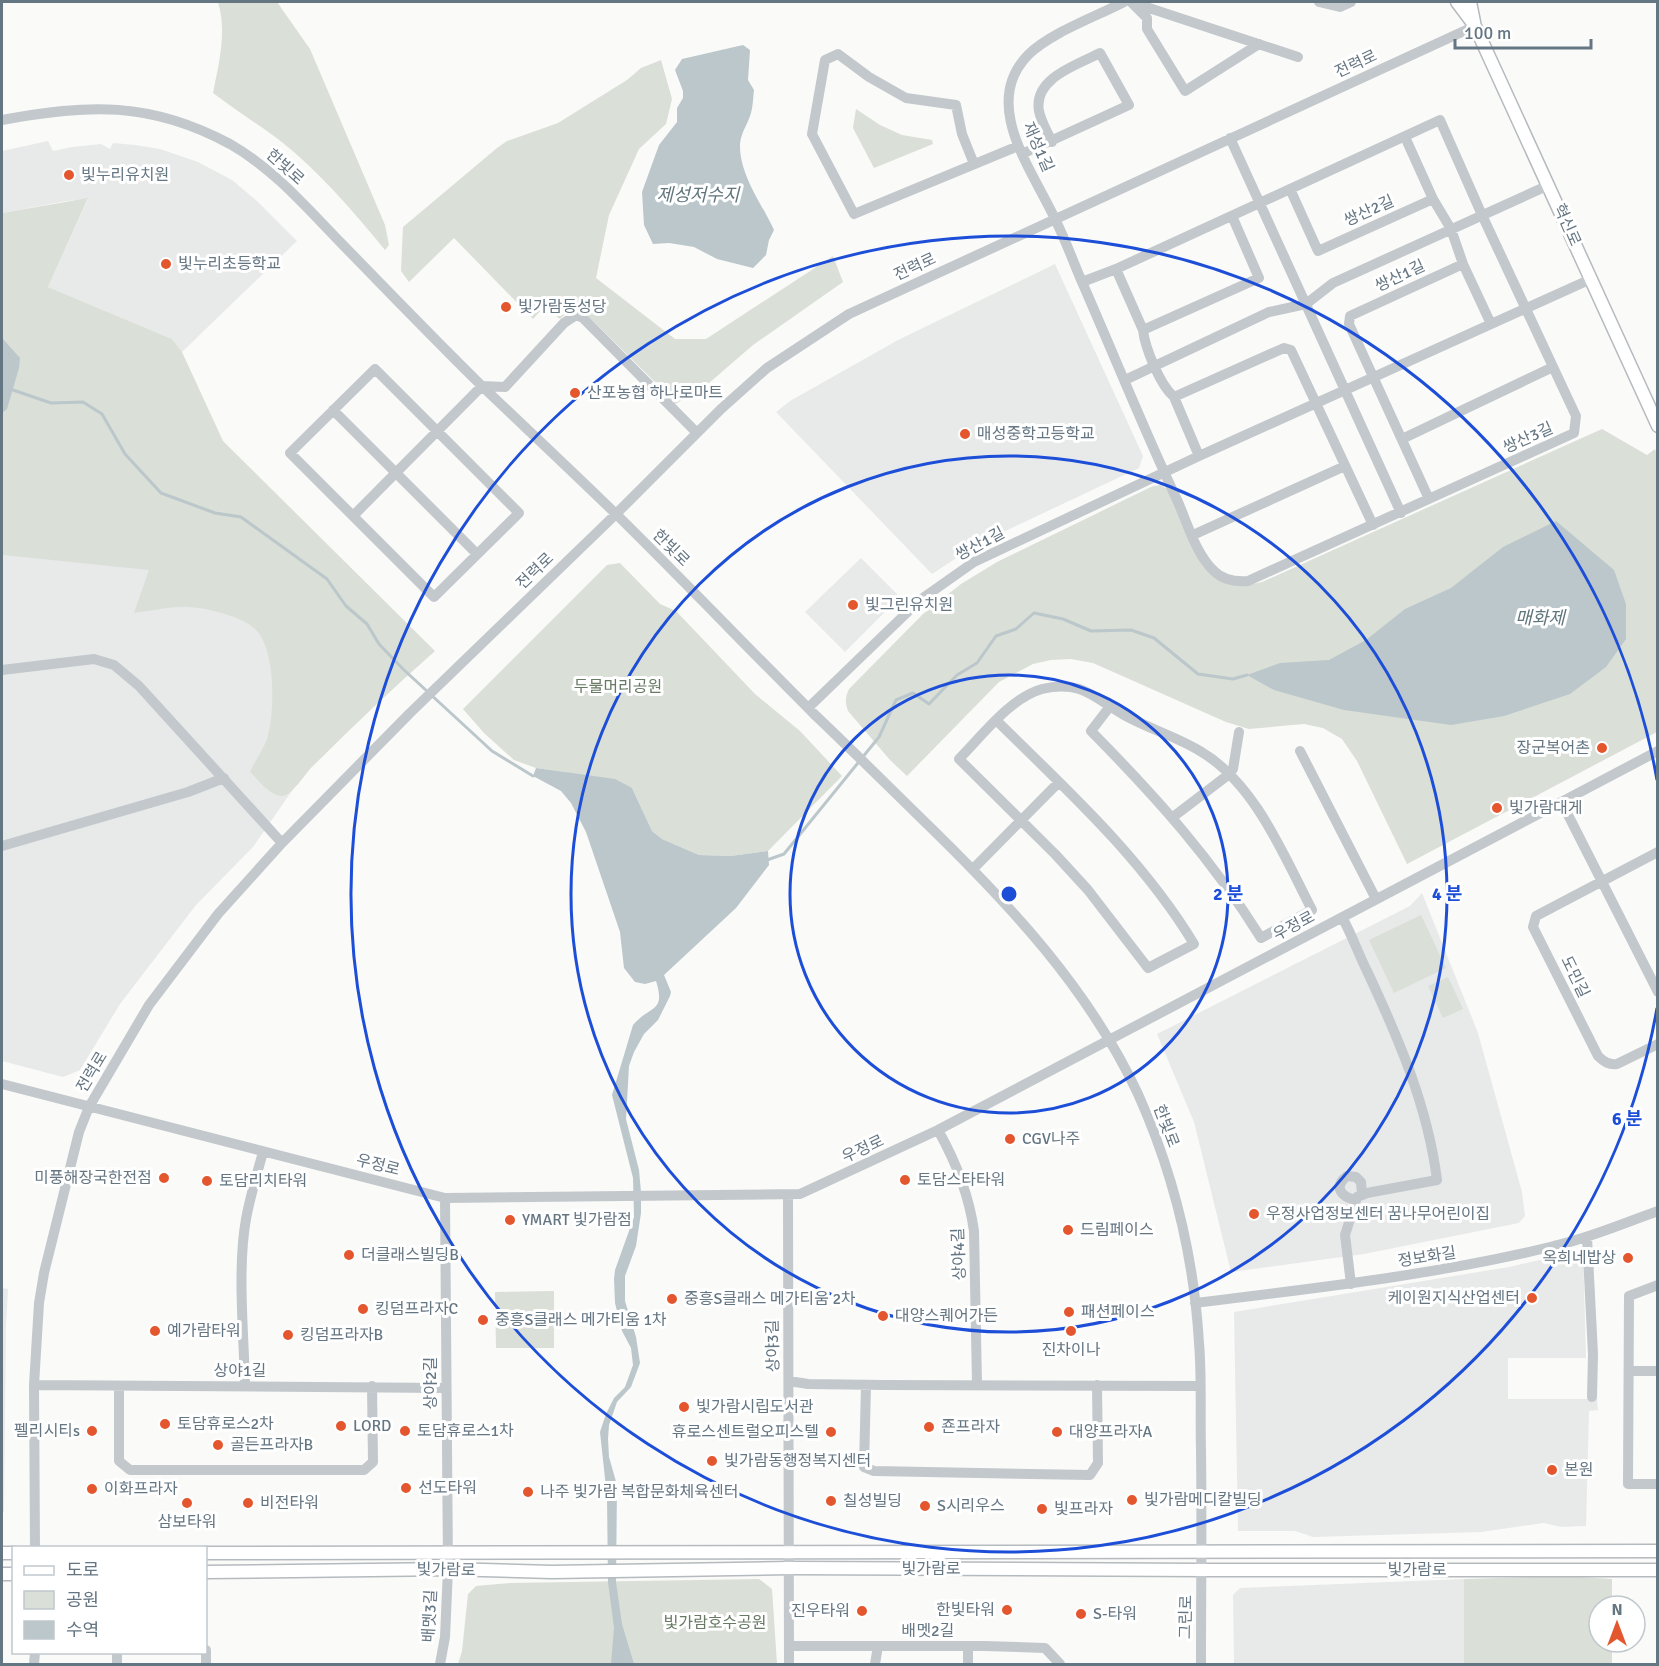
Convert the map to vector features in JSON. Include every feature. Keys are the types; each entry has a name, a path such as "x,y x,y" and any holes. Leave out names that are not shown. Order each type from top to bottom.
{"main road":[{"name":"혁신로","path":"1456,2 1475,26"},
{"name":"혁신로","path":"1470,2 1475,26 1658,426"},
{"name":"빛가람로","path":"207,1553 1658,1551"},
{"name":"빛가람로","path":"207,1572 448,1569 656,1571 789,1568 1658,1570"}],"street":[{"name":"재성1길","path":"1082,282 1055,219 1020,150 1009,120 1008,93 1013,76 1026,57 1041,44 1124,2"},
{"path":"1131,2 1298,57"},
{"path":"1131,2 1142,11 1148,21 1147,29 1185,91 1259,44"},
{"path":"1319,2 1340,7 1351,2"},
{"path":"1148,21 1160,10"},
{"name":"전력로","path":"35,1546 34,1385 38,1313 44,1273 76,1142 89,1107 149,1005 218,914 282,843 410,713 697,433 767,368 830,324 1475,26"},
{"path":"974,164 962,134 956,105 906,98 869,78 837,54 825,60 812,134 854,214 974,164 1052,142 1129,105 1100,54 1055,76 1043,88 1039,113 1052,142"},
{"name":"한빛로","path":"2,120 72,109 114,109 164,116 182,122 236,148 254,160 282,183 482,386 616,514 808,708 973,869 1052,956 1088,1007 1138,1095 1159,1145 1178,1208 1188,1253 1200,1346 1203,1570"},
{"path":"1164,472 1082,282 1116,269 1440,120 1526,308"},
{"path":"1405,137 1433,199 1451,229 1463,264 1491,324"},
{"path":"1230,138 1401,513"},
{"path":"1125,380 1269,312 1306,304 1333,283 1549,185"},
{"name":"쌍산2길","path":"1290,189 1318,251 1433,199"},
{"path":"1143,330 1259,278 1232,216"},
{"name":"쌍산1길","path":"1373,377 1349,324 1350,316 1463,264"},
{"path":"1116,269 1166,390 1174,397 1199,456"},
{"name":"쌍산1길","path":"808,708 901,617 936,587 995,551 1591,279"},
{"name":"쌍산3길","path":"1164,472 1204,559 1215,573 1227,580 1238,582 1248,581 1401,513 1574,434 1576,416 1526,308"},
{"path":"353,516 482,386 505,387 564,323 579,315 697,433"},
{"path":"1174,397 1284,348 1291,350 1373,525"},
{"path":"1402,439 1553,367"},
{"path":"375,369 437,430 519,513 434,597 290,453 375,369"},
{"path":"1373,377 1430,499"},
{"path":"333,410 477,554"},
{"path":"1193,535 1345,466"},
{"path":"2,670 94,659 114,665 139,686 282,843"},
{"path":"997,721 1059,782 1139,867 1194,944 1148,968 1088,890 1022,820 959,759 997,721 1022,697 1043,689 1079,688 1090,692 1111,705 1125,715 1211,758 1260,812 1312,910 1261,938 1219,874 1173,817 1091,731 1111,705"},
{"path":"1173,817 1233,769 1239,732"},
{"path":"1300,752 1376,899"},
{"name":"우정로","path":"2,1084 445,1198 800,1194 938,1130 1109,1042 1658,752"},
{"path":"2,846 188,792 224,778"},
{"path":"973,869 1059,782"},
{"path":"1562,803 1658,992"},
{"name":"도민길","path":"1658,852 1536,916 1533,927 1602,1060 1611,1065 1617,1064 1658,1044"},
{"path":"1342,917 1385,1009 1405,1060 1422,1110 1437,1180 1359,1198 1345,1234 1351,1284"},
{"name":"상야4길","path":"938,1130 961,1177 971,1209 975,1241 977,1384"},
{"path":"245,1386 244,1236 246,1218 263,1152"},
{"name":"상야3길","path":"788,1195 789,1665"},
{"name":"상야2길","path":"445,1198 448,1569"},
{"name":"정보화길","path":"1195,1302 1351,1284 1464,1267 1556,1246 1658,1211"},
{"path":"1587,1237 1593,1354 1592,1397"},
{"path":"1658,1285 1629,1296 1628,1484 1658,1484"},
{"path":"1629,1371 1658,1371"},
{"path":"789,1381 807,1384 866,1385 1200,1386"},
{"name":"상야1길","path":"34,1385 446,1388"},
{"path":"866,1385 864,1467 874,1471 1090,1475 1098,1464 1097,1385"},
{"path":"118,1386 119,1461 130,1470 363,1470 373,1462 372,1386"},
{"name":"배멧3길","path":"440,1665 445,1637 448,1569"},
{"name":"그린로","path":"1201,1665 1203,1570"},
{"name":"배멧2길","path":"789,1646 1045,1648 1060,1665"},
{"path":"875,1665 878,1646"},
{"path":"968,1646 968,1665"}],"shaded area":[{"name":"빛누리초등학교","path":"48,141 53,151 101,144 110,149 113,143 160,149 198,162 232,180 297,241 182,352 172,339 48,287 88,199 2,213 2,151"},
{"name":"매성중학고등학교","path":"1055,264 1143,456 1139,468 1001,533 932,574 776,412 790,401 898,340"},
{"path":"2,555 241,578 385,695 303,775 253,847 196,905 120,1004 80,1070 63,1077 2,1061"},
{"name":"빛그린유치원","path":"861,558 900,597 845,652 805,612"},
{"path":"1422,893 1478,1033 1522,1192 1525,1216 1519,1223 1364,1254 1231,1272 1194,1122 1157,1034 1410,906"},
{"path":"1583,1250 1586,1358 1508,1358 1508,1399 1597,1399 1598,1410 1589,1411 1586,1526 1561,1527 1544,1523 1481,1532 1313,1537 1295,1531 1238,1531 1234,1312 1509,1267"},
{"path":"2,1288 8,1289 4,1511 2,1516"},
{"path":"1464,1579 1464,1664 1234,1664 1233,1595 1240,1588"}],"green space":[{"path":"218,2 277,2 310,49 385,225 389,245 385,250 307,164 278,139 213,93 222,36"},
{"path":"661,60 672,99 666,124 639,149 609,215 596,278 675,339 706,339 833,256 843,282 753,345 701,390 675,404 576,304 560,319 544,307 533,319 454,238 409,282 401,271 403,227 497,148 507,141 558,123 627,80 641,68"},
{"path":"856,109 880,125 902,135 932,140 933,144 874,168 853,128"},
{"path":"88,198 48,287 172,339 182,352 223,441 435,651 358,722 286,795 273,793 250,772 267,739 272,699 268,653 257,631 244,621 226,614 197,608 176,607 134,613 149,570 2,555 2,213"},
{"path":"1602,429 1647,455 1655,449 1657,455 1657,732 1407,864 1357,761 1342,739 1323,728 1304,724 1249,729 1226,722 1093,663 1071,659 1051,660 1033,664 999,682 907,776 890,760 848,711 846,700 849,689 923,614 961,584 997,562 1153,486 1161,485 1167,489 1202,562 1243,586 1262,582"},
{"name":"두물머리공원","path":"620,563 660,604 676,611 755,694 800,731 842,776 768,851 731,856 699,855 662,839 652,831 632,788 536,768 514,760 484,733 463,709 607,565"},
{"path":"1421,915 1446,968 1394,993 1369,940"},
{"path":"1448,977 1463,1009 1443,1018 1428,986"},
{"path":"554,1291 554,1348 496,1348 495,1292"},
{"path":"1564,1576 1612,1579 1612,1594 1587,1594 1587,1654 1612,1654 1612,1664 1464,1664 1464,1579"},
{"name":"빛가람호수공원","path":"759,1579 772,1589 777,1664 458,1664 462,1651 468,1594 476,1586 510,1583"}],"water":[{"name":"제성저수지","path":"743,45 750,50 748,80 754,90 751,113 740,144 741,155 747,178 774,230 766,255 753,268 717,259 694,247 669,243 653,244 644,225 642,192 659,145 677,122 677,108 683,98 683,91 675,70 682,59"},
{"path":"2,338 20,358 7,409 2,413"},
{"name":"매화제","path":"1556,521 1614,570 1626,604 1626,639 1606,667 1570,694 1504,716 1451,725 1344,710 1274,690 1247,675 1280,663 1329,660 1366,640 1405,609 1451,588 1503,547"},
{"path":"536,768 615,779 632,788 652,831 662,839 699,855 731,856 768,851 769,865 736,908 664,975 671,992 670,996 658,1020 644,1034 629,1066 626,1119 639,1170 641,1213 636,1246 625,1276 625,1301 636,1337 640,1363 631,1387 617,1402 609,1425 608,1439 609,1457 617,1485 616,1582 622,1624 634,1664 611,1664 614,1628 608,1582 607,1497 600,1432 606,1414 614,1398 625,1387 633,1365 631,1348 622,1331 615,1303 614,1279 615,1270 634,1217 633,1178 612,1095 633,1025 655,1008 658,1004 659,991 656,981 645,984 635,982 624,968 620,932 586,832 571,803 561,791 533,776"}],"waterway":[{"path":"13,390 51,403 83,402 102,414 125,454 161,493 215,513 241,517 327,579 346,606 367,624 379,644 403,669 492,751 533,776"},
{"path":"767,860 784,854 879,737 896,700 913,693 929,704 957,675 977,663 996,636 1016,629 1034,613 1063,619 1091,631 1131,630 1154,638 1198,674 1233,679 1247,675"}],"place":[{"name":"빛누리유치원","path":"69,175"},
{"name":"빛누리초등학교","path":"166,264"},
{"name":"빛가람동성당","path":"506,307"},
{"name":"산포농협 하나로마트","path":"575,393"},
{"name":"매성중학고등학교","path":"965,434"},
{"name":"빛그린유치원","path":"853,605"},
{"name":"장군복어촌","path":"1602,748"},
{"name":"빛가람대게","path":"1497,808"},
{"name":"CGV나주","path":"1010,1139"},
{"name":"미풍해장국한전점","path":"164,1178"},
{"name":"토담스타타워","path":"905,1180"},
{"name":"토담리치타워","path":"207,1181"},
{"name":"우정사업정보센터 꿈나무어린이집","path":"1254,1214"},
{"name":"YMART 빛가람점","path":"510,1220"},
{"name":"드림페이스","path":"1068,1230"},
{"name":"더클래스빌딩B","path":"349,1255"},
{"name":"옥희네밥상","path":"1628,1258"},
{"name":"케이원지식산업센터","path":"1532,1298"},
{"name":"중흥S클래스 메가티움 2차","path":"672,1299"},
{"name":"킹덤프라자C","path":"363,1309"},
{"name":"패션페이스","path":"1069,1312"},
{"name":"대양스퀘어가든","path":"883,1316"},
{"name":"중흥S클래스 메가티움 1차","path":"483,1320"},
{"name":"예가람타워","path":"155,1331"},
{"name":"진차이나","path":"1071,1331"},
{"name":"킹덤프라자B","path":"288,1335"},
{"name":"빛가람시립도서관","path":"684,1407"},
{"name":"토담휴로스2차","path":"165,1424"},
{"name":"LORD","path":"341,1426"},
{"name":"죤프라자","path":"929,1427"},
{"name":"펠리시티s","path":"92,1431"},
{"name":"토담휴로스1차","path":"405,1431"},
{"name":"휴로스센트럴오피스텔","path":"831,1432"},
{"name":"대양프라자A","path":"1057,1432"},
{"name":"골든프라자B","path":"218,1445"},
{"name":"빛가람동행정복지센터","path":"712,1461"},
{"name":"본원","path":"1552,1470"},
{"name":"선도타워","path":"406,1488"},
{"name":"이화프라자","path":"92,1489"},
{"name":"나주 빛가람 복합문화체육센터","path":"528,1492"},
{"name":"빛가람메디칼빌딩","path":"1132,1500"},
{"name":"칠성빌딩","path":"831,1501"},
{"name":"삼보타워","path":"187,1503"},
{"name":"비전타워","path":"248,1503"},
{"name":"S시리우스","path":"925,1506"},
{"name":"빛프라자","path":"1042,1509"},
{"name":"한빛타워","path":"1007,1610"},
{"name":"진우타워","path":"862,1611"},
{"name":"S-타워","path":"1081,1614"}]}
